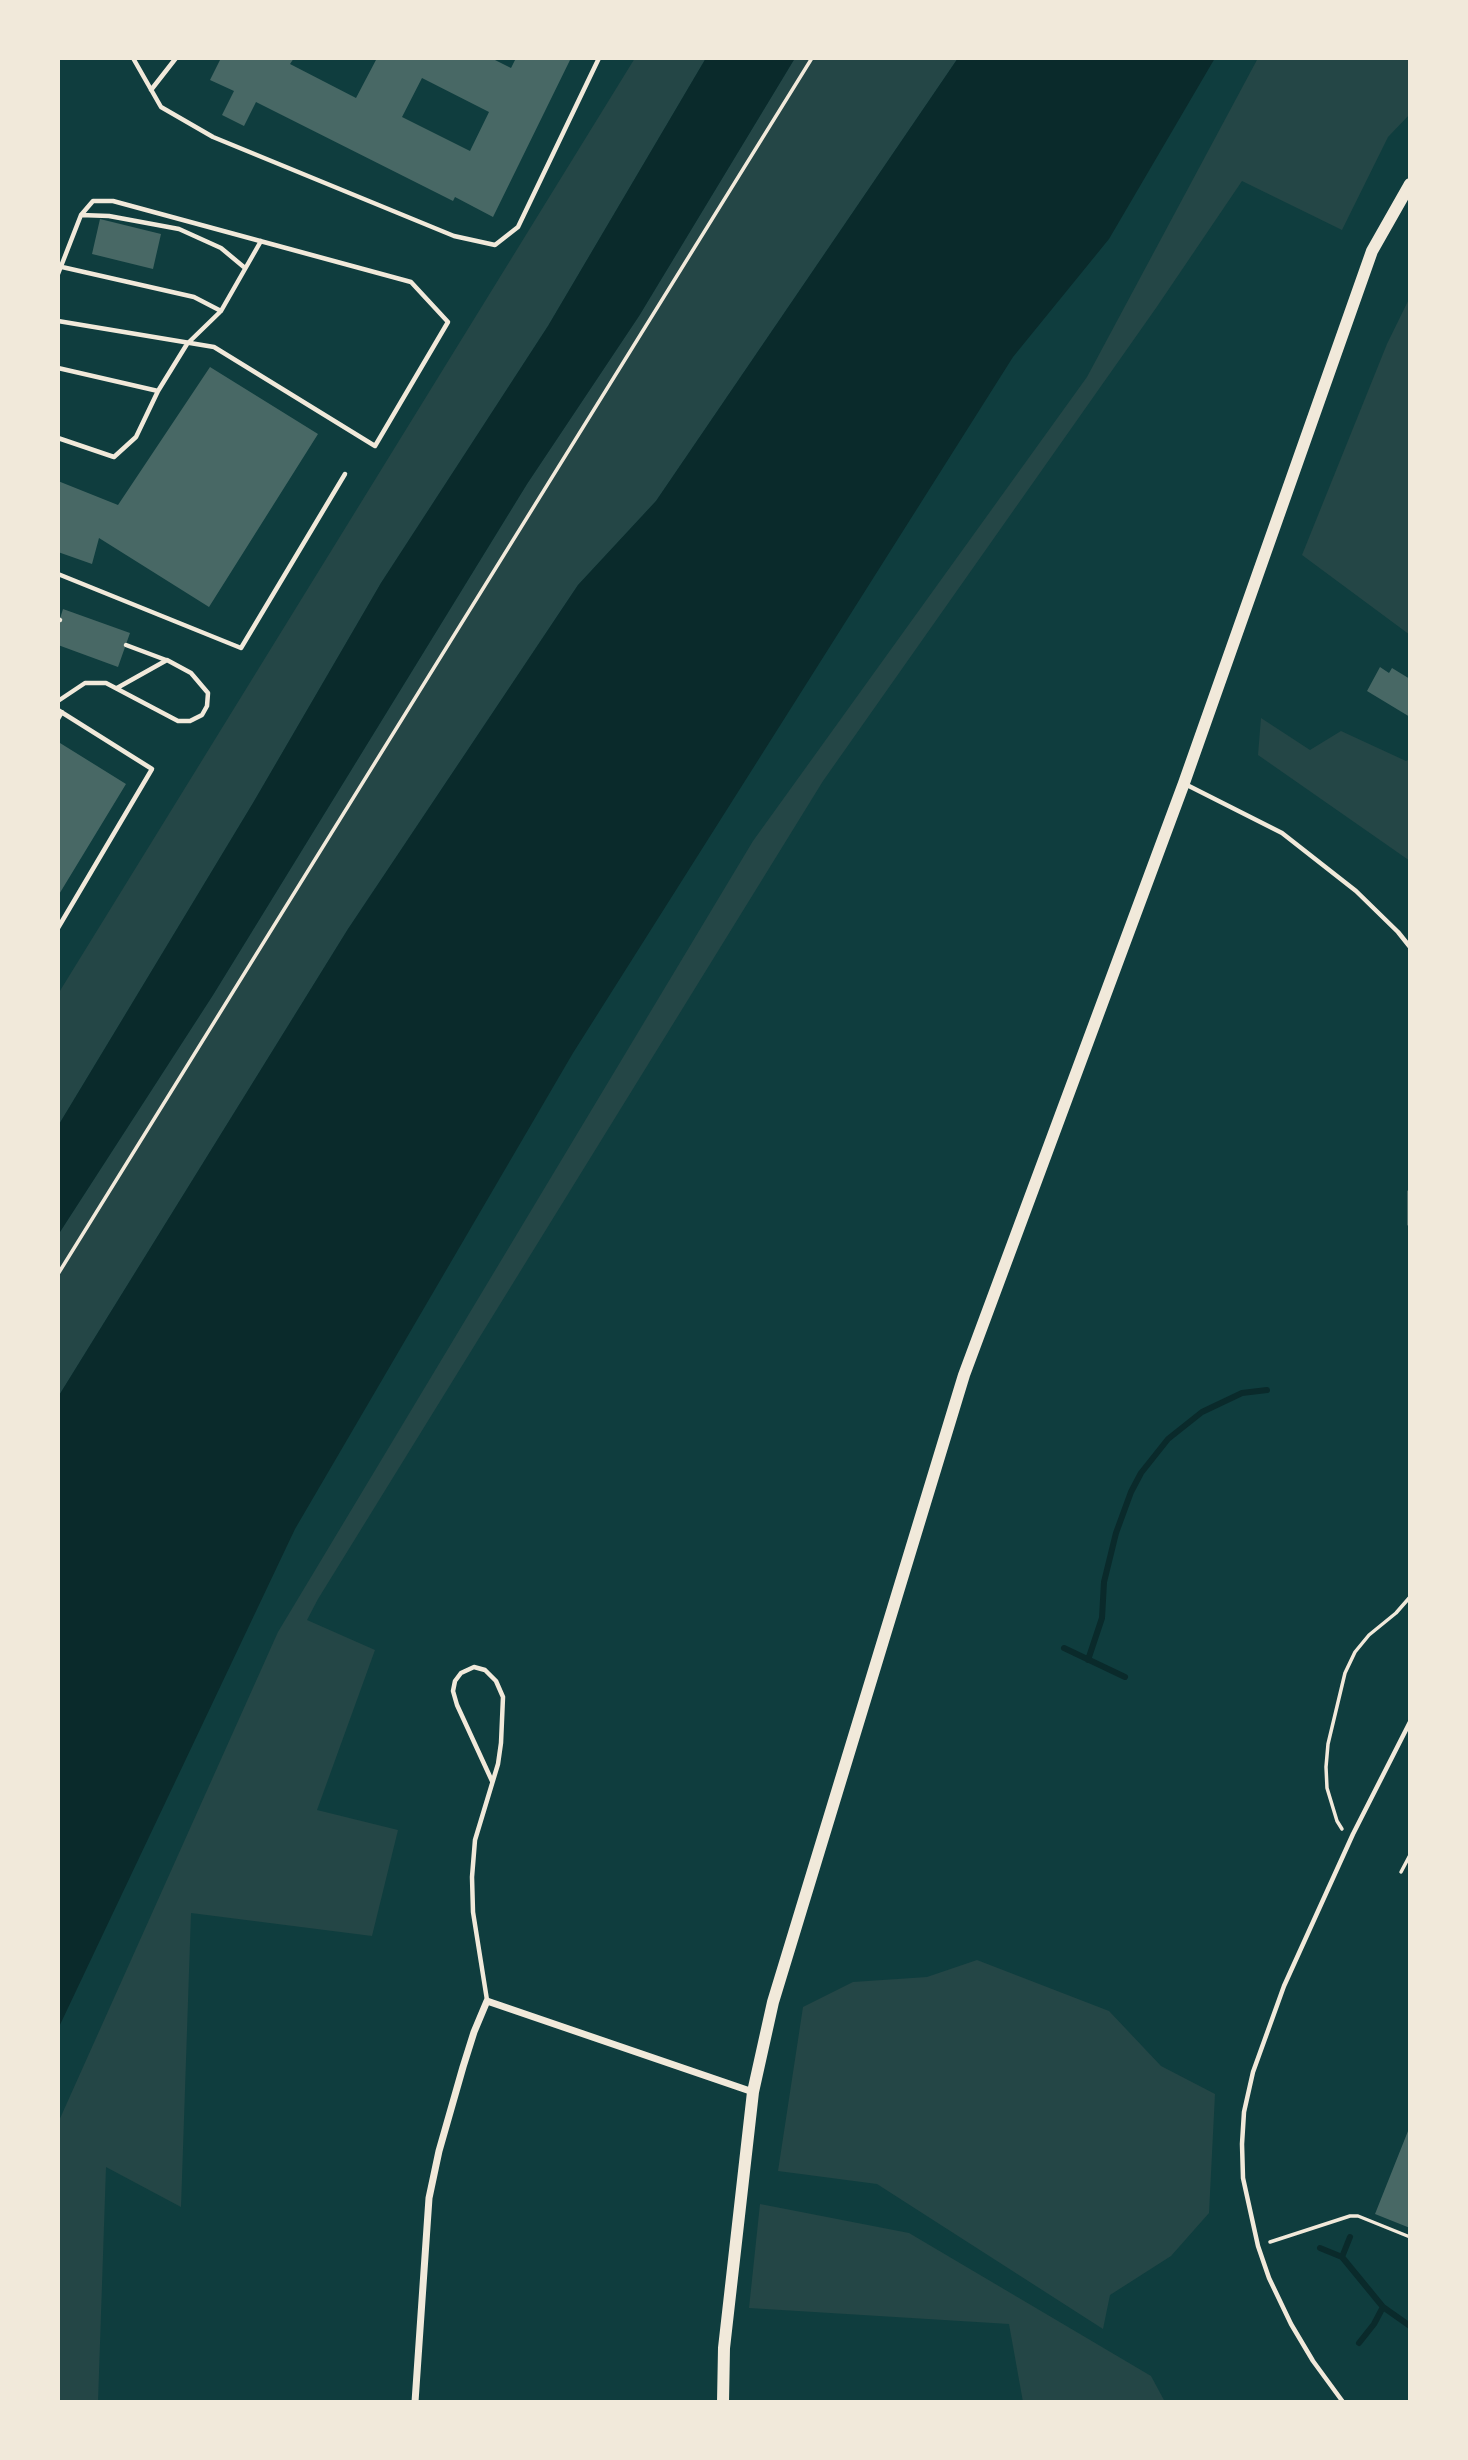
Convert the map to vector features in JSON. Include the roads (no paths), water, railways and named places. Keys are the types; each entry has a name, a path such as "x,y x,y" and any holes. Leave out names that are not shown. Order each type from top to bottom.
{"main road":[{"path":"723,2402 724,2348 753,2092 773,2002 964,1375 1184,783 1372,251 1410,184"}],"street":[{"path":"415,2402 429,2198 439,2151 463,2067 487,2001 753,2092"}],"lane":[{"path":"133,58 161,107 213,136 454,236 495,245 518,227 598,58"},
{"path":"151,90 176,58"},
{"path":"58,274 81,215 93,201 113,201 411,282 448,323 375,446 214,347 58,321"},
{"path":"81,215 109,216 179,229 220,248 245,268"},
{"path":"58,439 114,457 136,436 158,391 187,344 221,311 261,241"},
{"path":"62,267 194,297 221,311"},
{"path":"58,368 158,391"},
{"path":"58,574 241,648 345,474"},
{"path":"58,701 85,684 106,683 178,721 190,721 202,715 207,706 208,693 191,673 167,660 126,645"},
{"path":"117,688 167,660"},
{"path":"58,719 60,711 152,769 58,928"},
{"path":"1184,783 1282,833 1356,891 1410,947"},
{"path":"1410,1192 1410,1225"},
{"path":"487,2001 473,1912 472,1877 475,1840 492,1781 501,1743 503,1697 496,1681 485,1670 474,1667 461,1673 455,1681 453,1691 492,1781"},
{"path":"1343,2402 1313,2361 1291,2324 1269,2278 1258,2246 1243,2178 1244,2112 1253,2072 1284,1986 1353,1834 1410,1722"}],"waterway":[{"path":"1088,1660 1102,1618 1104,1582 1116,1533 1141,1473 1168,1439 1202,1412 1242,1393 1267,1390"},
{"path":"1064,1648 1125,1677"},
{"path":"1342,2257 1350,2237"},
{"path":"1320,2248 1342,2257 1383,2307 1410,2326"},
{"path":"1359,2343 1383,2307"}]}
